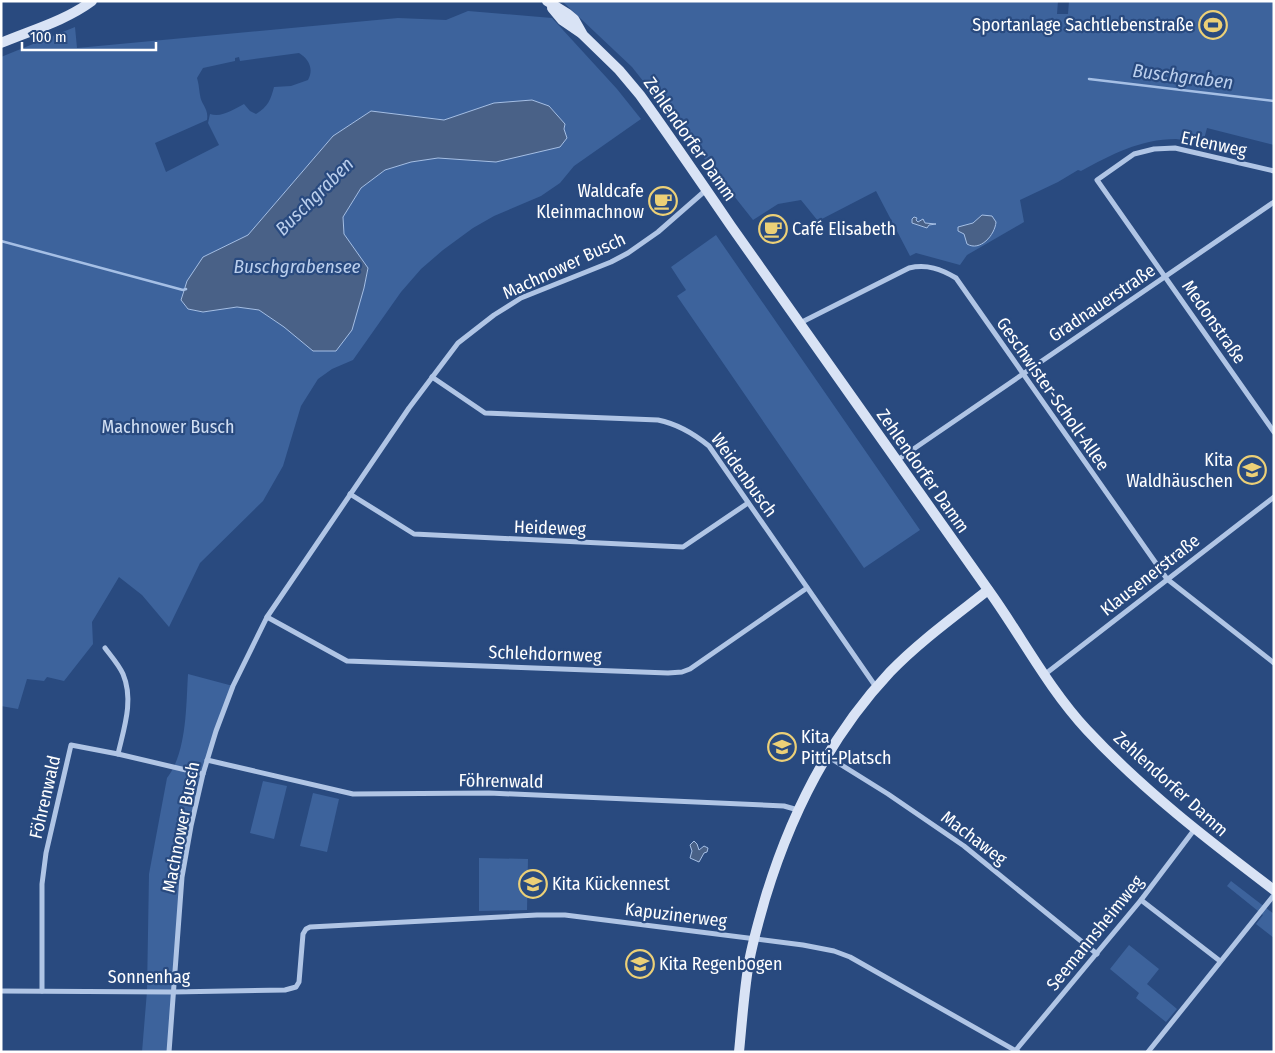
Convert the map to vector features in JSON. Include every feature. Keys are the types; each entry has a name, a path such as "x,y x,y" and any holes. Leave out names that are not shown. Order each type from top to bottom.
{"main road":[{"path":"1,43 46,26 92,1"},
{"name":"Zehlendorfer Damm","path":"547,1 584,34 640,95 988,590 1044,675 1085,728 1129,773 1194,830 1274,890"},
{"path":"739,1052 746,986 754,938 777,863 798,810 827,756 876,687 907,656 988,590"}],"street":[{"name":"Erlenweg","path":"1097,180 1134,154 1175,148 1274,171"},
{"name":"Medonstraße","path":"1097,180 1274,432"},
{"name":"Machnower Busch","path":"169,1052 182,877 191,826 207,760 233,686 267,617 350,494 458,343 494,315 521,298 611,262 628,253 658,232 706,190"},
{"name":"Gradnauerstraße","path":"896,461 1274,202"},
{"name":"Geschwister-Scholl-Allee","path":"800,324 909,268 922,265 946,272 956,278 1167,579 1274,662"},
{"name":"Weidenbusch","path":"432,377 485,413 658,420 682,427 697,436 708,446 876,687"},
{"name":"Heideweg","path":"350,494 414,534 683,547 748,503"},
{"name":"Klausenerstraße","path":"1044,675 1274,497"},
{"name":"Schlehdornweg","path":"267,617 348,661 668,673 682,672 690,669 807,588"},
{"path":"105,648 123,673 128,694 127,714 118,754"},
{"name":"Föhrenwald","path":"42,991 42,884 46,853 71,745 204,774"},
{"name":"Machaweg","path":"827,756 944,831 1097,954"},
{"name":"Föhrenwald","path":"207,760 353,794 489,793 784,806 798,810"},
{"name":"Seemannsheimweg","path":"1017,1051 1141,900 1194,830"},
{"path":"1148,1052 1274,895"},
{"path":"1141,900 1220,961"},
{"name":"Kapuzinerweg","path":"296,987 299,982 303,934 310,927 565,915 816,947 850,957 1017,1051"},
{"name":"Sonnenhag","path":"1,991 172,992 285,990 296,987"}],"green space":[{"path":"562,1 1058,1 1057,14 1068,14 1069,1 1274,1 1274,145 1207,128 1203,143 1176,139 1138,145 1081,171 1078,170 1020,200 1024,222 967,255 960,265 916,253 910,256 876,191 818,221 801,200 778,204 753,220 632,67"},
{"name":"Machnower Busch","path":"468,11 552,18 617,89 641,119 574,166 560,183 541,196 494,216 473,228 443,250 421,269 401,292 353,360 332,369 318,379 301,406 283,466 263,501 200,563 169,627 142,595 119,577 92,622 93,644 64,681 47,677 44,681 27,679 18,709 1,706 1,57 75,27 77,48 398,18 446,20","holes":["299,53 310,65 311,72 308,80 291,86 274,87 268,102 256,114 250,111 244,104 223,114 210,114 208,123 219,145 166,172 155,143 207,120 207,112 201,98 197,78 203,68 235,61 235,58 239,57 240,61","532,100 549,106 565,124 564,129 457,159 438,158 411,162 385,170 361,188 343,217 344,234 368,269 352,330 284,327 259,310 237,307 203,312 188,309 181,300 183,290 203,257 248,235 333,136 371,111 444,120 494,103"]},
{"path":"716,235 920,530 864,568 677,296 686,290 671,267"},
{"path":"188,674 233,686 203,774 182,877 169,1052 142,1052 147,991 149,874 167,778 174,767 182,742 186,714"},
{"path":"263,781 287,786 274,839 250,833"},
{"path":"313,793 339,799 327,852 300,846"},
{"path":"479,858 528,859 527,910 479,911"},
{"path":"1231,881 1274,914 1274,938 1256,924 1263,915 1227,886"},
{"path":"1129,945 1159,969 1147,984 1177,1009 1166,1022 1136,998 1139,993 1110,969"}],"water":[{"name":"Buschgrabensee","path":"532,100 549,106 565,124 564,129 567,138 560,147 496,162 438,158 411,162 385,170 361,188 343,217 344,234 368,268 352,330 336,351 313,351 284,327 259,310 237,307 203,312 188,309 181,300 187,281 203,257 248,235 333,136 371,111 444,120 494,103"},
{"path":"982,215 992,216 996,222 993,232 982,244 972,246 967,244 964,234 958,231 958,227 973,223"},
{"path":"914,217 917,218 918,222 923,219 925,223 936,224 929,225 927,228 912,223"},
{"path":"694,841 699,850 704,846 708,848 699,862 690,858 692,851 690,845"}],"waterway":[{"name":"Buschgraben","path":"1089,79 1274,101"},
{"name":"Buschgraben","path":"1,241 183,290 186,289"}],"place":[{"name":"Sportanlage Sachtlebenstraße","path":"1213,25"},
{"name":"Waldcafe Kleinmachnow","path":"663,201"},
{"name":"Café Elisabeth","path":"773,229"},
{"name":"Kita Waldhäuschen","path":"1252,470"},
{"name":"Kita Pitti-Platsch","path":"782,747"},
{"name":"Kita Kückennest","path":"533,884"},
{"name":"Kita Regenbogen","path":"640,964"}]}
